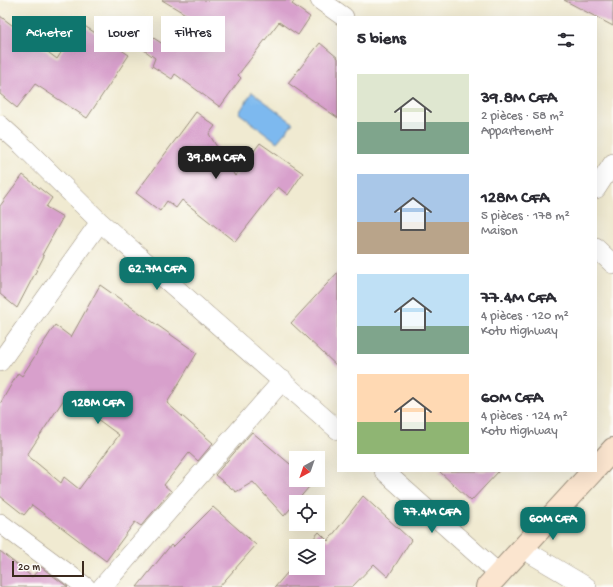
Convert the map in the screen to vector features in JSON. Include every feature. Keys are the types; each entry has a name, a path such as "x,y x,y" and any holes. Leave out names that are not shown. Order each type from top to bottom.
{"street":[{"path":"320,0 343,16"},
{"path":"0,125 100,222 283,380 337,429"},
{"path":"597,188 613,164"},
{"path":"0,362 100,222"},
{"path":"597,249 613,264"},
{"path":"102,587 283,380"},
{"path":"597,467 613,449"},
{"path":"385,472 493,580 592,472"},
{"path":"0,523 86,587"},
{"path":"522,549 587,587"}],"water":[{"path":"252,92 293,123 277,142 239,113"}],"building":[{"path":"162,0 295,0 292,4 310,17 298,35 279,22 238,75 241,78 220,107 175,74 172,79 152,66 155,58 147,52 153,52 153,38 161,43 161,52 225,52 225,16 189,16"},
{"path":"564,0 613,0 613,26 597,18 597,16 594,16"},
{"path":"0,16 12,25 12,52 48,52 57,59 61,52 86,52 86,27 94,32 94,52 124,52 129,55 87,118 35,84 17,108 0,94"},
{"path":"320,43 337,57 337,117 288,83"},
{"path":"196,112 215,126 209,134 235,176 260,143 303,173 288,195 278,187 235,242 182,200 176,208 167,201 160,211 136,193"},
{"path":"23,175 52,198 46,207 63,217 42,255 44,256 17,308 0,294 0,206"},
{"path":"337,273 337,366 291,323"},
{"path":"100,285 197,353 167,403 213,443 198,461 189,453 164,485 171,491 141,526 135,522 106,561 32,505 24,515 0,496 0,404 18,373 22,376 55,325 71,337","holes":["66,396 119,435 79,489 64,477 61,483 27,455"]},
{"path":"252,432 289,463 289,487 309,487 302,495 289,495 289,510 284,516 253,482 236,492 215,475"},
{"path":"440,472 498,472 471,501"},
{"path":"363,496 411,540 388,577 374,564 352,587 275,587 289,571 289,575 325,575 325,539 313,539 319,532 328,541"},
{"path":"213,507 256,545 219,587 137,587 171,545 173,547"},
{"path":"0,551 32,577 41,567 68,587 0,587"}]}
